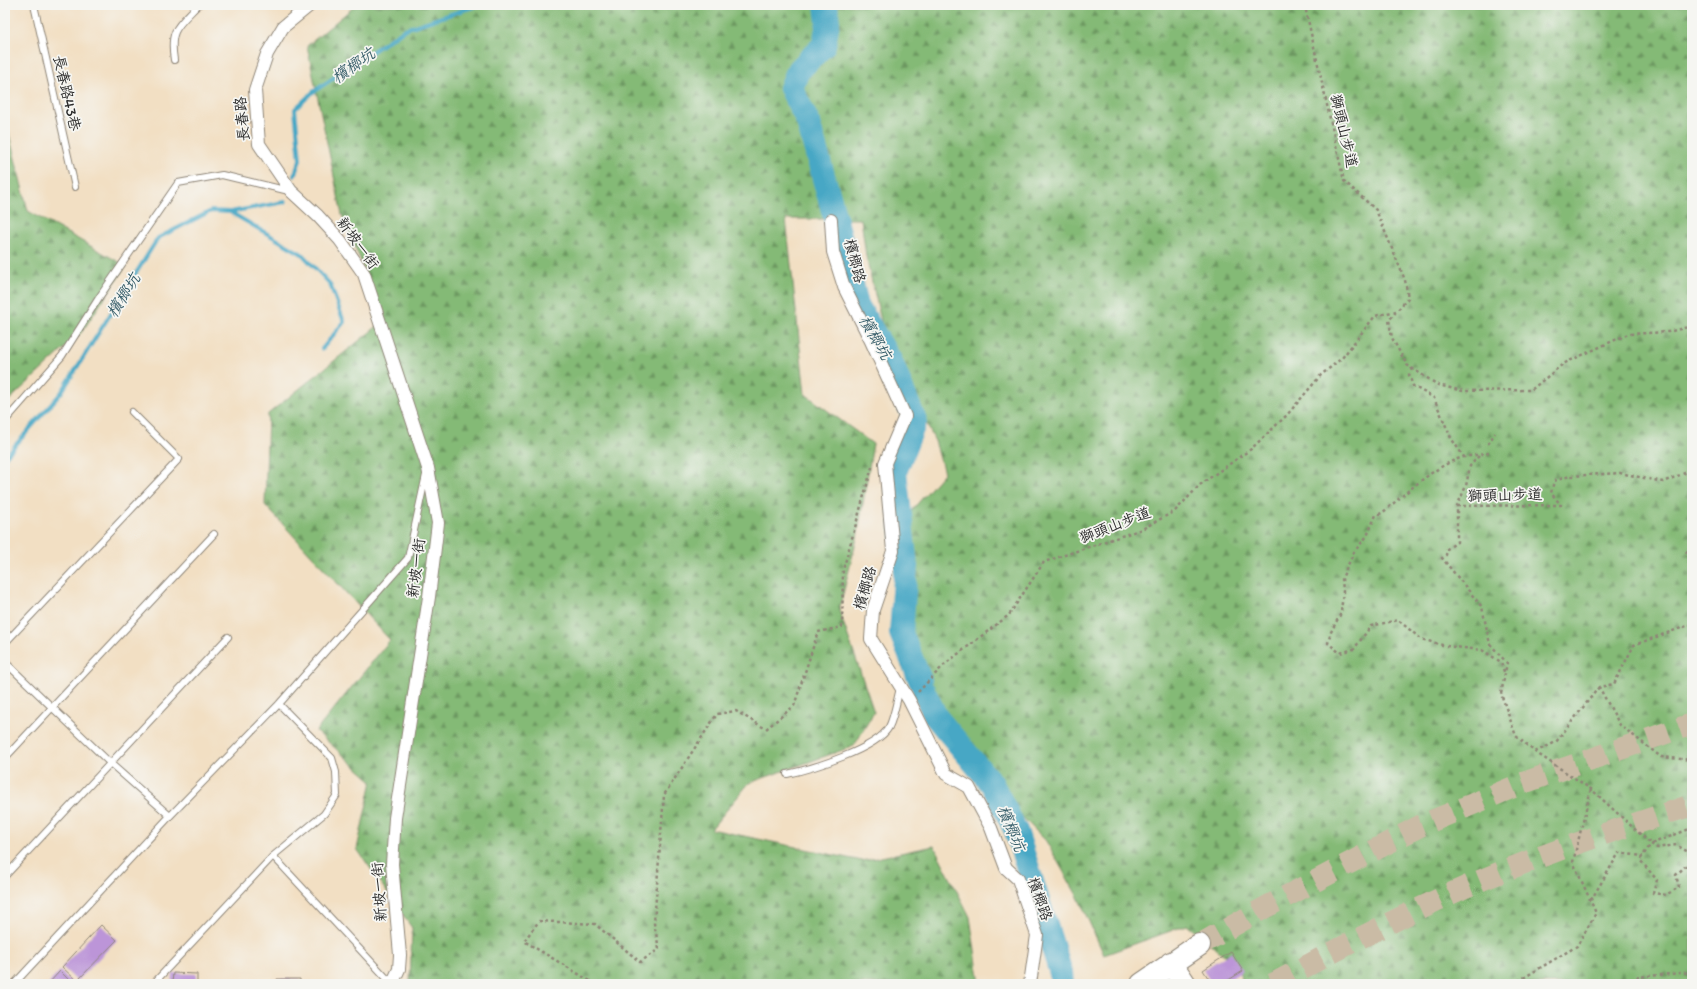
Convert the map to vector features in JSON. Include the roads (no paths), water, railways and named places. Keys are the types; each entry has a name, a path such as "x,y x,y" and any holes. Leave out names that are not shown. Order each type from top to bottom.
{"highway":[{"path":"1142,984 1199,945"},
{"path":"1171,963 1185,984"}],"street":[{"name":"長春路","path":"291,191 259,144 255,90 266,54 283,27 310,5"},
{"name":"新坡一街","path":"291,191 318,216 340,240 364,274 428,468 438,523 429,597 395,818 392,864 400,955 399,969 392,984"},
{"name":"檳榔路","path":"831,220 833,252 844,287 871,341 905,416 885,463 893,551 873,610 871,639 900,688 909,700 946,774 968,787 991,828 1006,868 1018,879 1037,935 1030,984"}],"lane":[{"name":"長春路43巷","path":"34,5 75,187"},
{"path":"174,60 171,42 178,26 198,5"},
{"path":"5,421 62,356 100,296 178,183 222,175 291,191"},
{"path":"5,643 179,459 132,412"},
{"path":"14,984 170,816 278,704 408,558 428,468"},
{"path":"5,758 214,534"},
{"path":"5,876 228,636"},
{"path":"5,662 110,763 170,816"},
{"path":"787,774 823,764 876,741 889,727 900,688"},
{"path":"153,984 273,856 324,814 337,795 336,772 332,758 278,704"},
{"path":"273,856 392,984"}],"waterway":[{"name":"檳榔坑","path":"294,176 300,160 295,109 313,92 405,29 479,5"},
{"name":"檳榔坑","path":"826,5 828,22 824,45 798,71 791,88 808,122 843,246 857,305 891,362 915,421 895,472 906,566 901,633 920,680"},
{"name":"檳榔坑","path":"5,457 61,393 158,238 211,211 230,212 285,202"},
{"path":"230,212 302,254 330,284 344,322 322,349"},
{"name":"檳榔坑","path":"924,692 936,717 992,784 1016,831 1061,973 1062,984"}],"tunnel":[{"path":"1199,945 1266,907 1420,826 1523,783 1692,724"},
{"path":"1273,984 1420,908 1470,885 1552,852 1692,805"}]}
